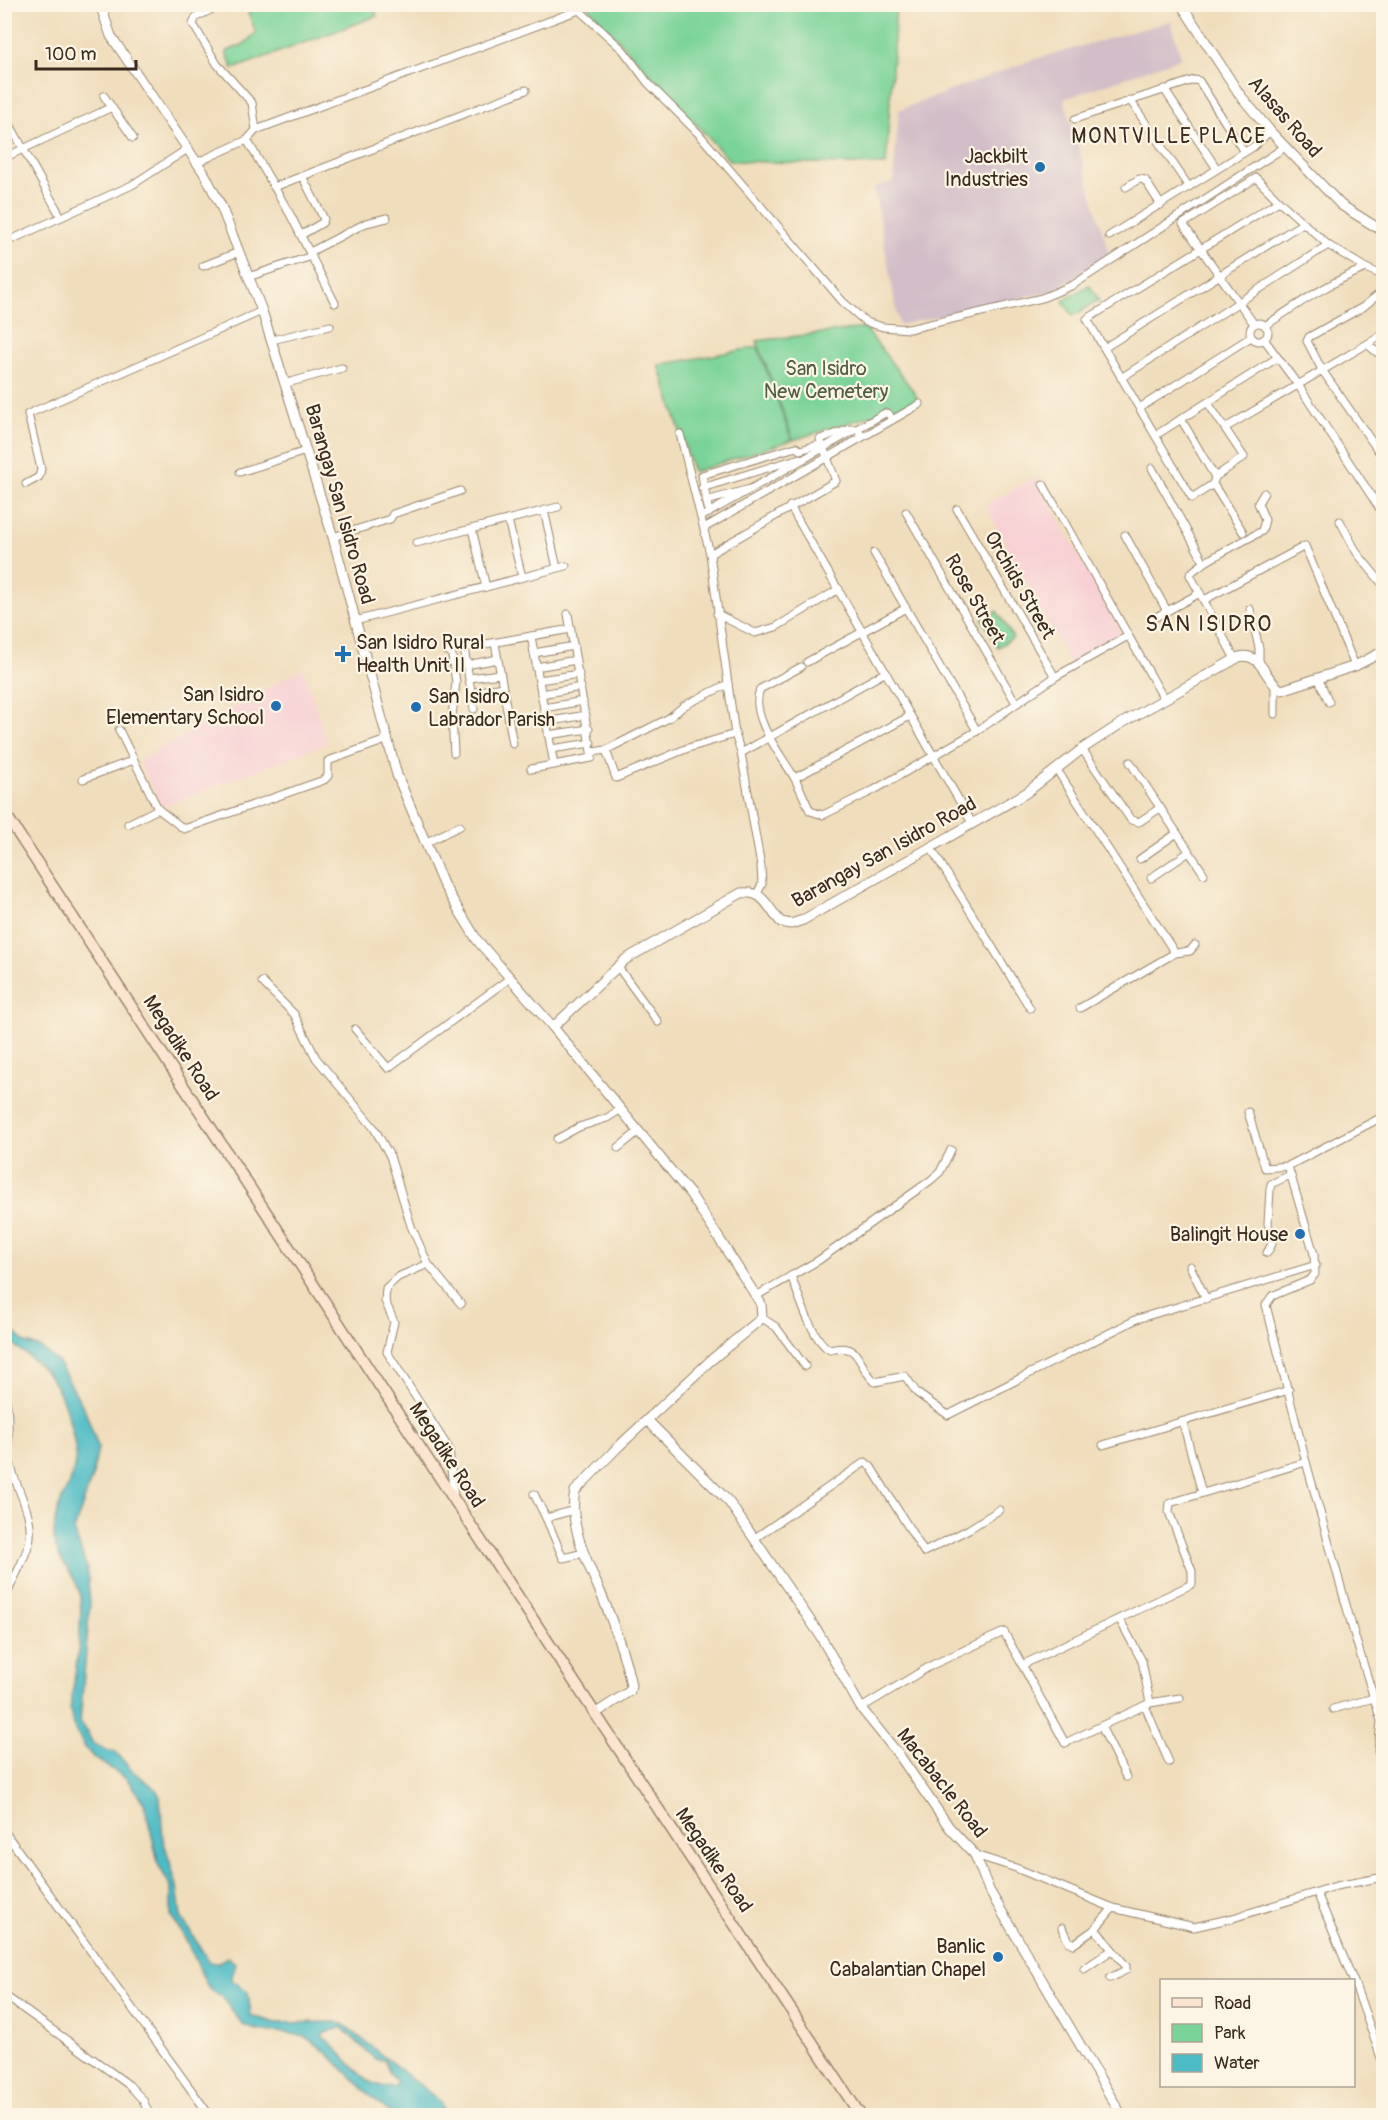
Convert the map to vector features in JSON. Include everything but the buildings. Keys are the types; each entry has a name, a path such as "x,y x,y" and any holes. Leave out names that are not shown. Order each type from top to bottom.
{"main road":[{"name":"Megadike Road","path":"4,812 861,2115"}],"street":[{"name":"Barangay San Isidro Road","path":"100,4 111,36 189,148 221,206 287,383 333,537 397,775 425,843 458,912 477,940 553,1027 697,1204 761,1304 762,1318"},
{"path":"223,4 196,17 193,24 217,64 252,103 256,130"},
{"name":"Alasas Road","path":"1181,4 1240,94 1270,131 1341,205 1383,232"},
{"path":"198,162 247,140 256,130 579,10 623,50 648,83 699,134 849,308 866,322 899,330 1042,298 1073,285 1285,147"},
{"path":"1075,118 1194,80 1199,81 1244,152"},
{"path":"1164,89 1217,169"},
{"path":"274,187 526,90"},
{"path":"104,96 133,138"},
{"path":"1130,100 1190,187"},
{"path":"4,158 112,107"},
{"path":"4,114 61,217"},
{"path":"1109,236 1244,152 1270,131"},
{"path":"247,140 301,234 335,303"},
{"path":"4,243 132,185 189,148"},
{"path":"301,234 322,223 324,219 302,176"},
{"path":"1366,268 1318,291 1265,326 1254,324 1183,224 1256,178 1328,245 1383,276"},
{"path":"1126,187 1139,179 1144,180 1161,205"},
{"path":"1208,403 1244,457 1192,498 1141,408 1087,320 1279,201"},
{"path":"248,277 311,254 366,223 387,218"},
{"path":"1104,348 1303,223"},
{"path":"1121,378 1328,245"},
{"path":"204,266 239,252"},
{"path":"1383,290 1363,307 1309,337 1308,345 1322,370 1383,459"},
{"path":"26,484 39,477 41,469 28,414 262,312"},
{"path":"1251,337 1250,330 1254,324"},
{"path":"272,340 330,326"},
{"path":"1251,337 1255,340 1263,339 1267,335 1265,326"},
{"path":"1225,428 1383,334"},
{"path":"1141,408 1251,337"},
{"path":"1263,339 1298,385 1383,515"},
{"path":"1368,345 1383,358"},
{"path":"1156,435 1277,358"},
{"path":"287,383 342,369"},
{"path":"701,518 722,505 790,478 920,404"},
{"path":"710,554 836,481 820,439 850,429 858,429 887,413 892,420"},
{"path":"1181,419 1243,532"},
{"path":"858,429 862,437"},
{"path":"553,1027 618,967 647,946 741,893 757,894 762,884 761,866 741,753 735,734 710,554 680,434"},
{"path":"709,513 702,488 702,475 774,453 822,446"},
{"path":"702,488 782,468 815,454 822,446"},
{"path":"240,472 306,452"},
{"path":"774,453 790,478"},
{"path":"756,458 762,483"},
{"path":"704,528 727,514 782,468"},
{"path":"1152,468 1204,562"},
{"path":"1043,484 1164,699"},
{"path":"333,537 390,519 393,514 460,491"},
{"path":"706,501 755,491"},
{"path":"1264,493 1258,503 1265,520 1262,531 1204,562 1192,570 1190,576 1235,659 1250,656 1258,662 1275,687 1282,690 1319,680 1355,666 1383,651"},
{"path":"722,505 727,514"},
{"path":"790,506 972,823"},
{"path":"416,543 558,507"},
{"name":"Orchids Street","path":"957,509 1055,677"},
{"path":"544,510 557,568"},
{"name":"Rose Street","path":"906,512 1016,703"},
{"path":"508,520 522,577"},
{"path":"1340,521 1357,553 1383,586"},
{"path":"472,529 486,587"},
{"path":"1125,535 1167,611"},
{"path":"1156,617 1305,546 1355,666"},
{"path":"874,553 977,731"},
{"path":"355,621 566,566"},
{"path":"717,614 755,633 776,627 839,589"},
{"path":"807,662 906,608"},
{"path":"1250,609 1259,648 1258,662"},
{"path":"531,769 592,758 593,752 568,614"},
{"path":"454,753 452,716 456,682 448,651 570,629"},
{"path":"531,636 554,765"},
{"path":"801,667 760,689 757,702 770,738 795,778 810,811 823,815 874,790 977,731 1055,677 1128,636"},
{"path":"495,643 513,744"},
{"path":"534,653 573,646"},
{"path":"464,648 474,709"},
{"path":"466,665 498,659"},
{"name":"Barangay San Isidro Road","path":"757,894 769,903 781,922 791,924 1026,793 1082,749 1235,659"},
{"path":"536,667 576,660"},
{"path":"741,753 886,672"},
{"path":"468,678 500,674"},
{"path":"539,680 579,674"},
{"path":"1319,680 1329,702"},
{"path":"593,752 606,750 669,718 685,705 728,684"},
{"path":"471,693 502,687"},
{"path":"541,694 581,687"},
{"path":"1275,687 1275,714"},
{"path":"544,708 584,701"},
{"path":"546,722 586,715"},
{"path":"795,778 910,716"},
{"path":"549,735 589,729"},
{"path":"119,730 158,809 181,828 192,828 324,780 328,776 328,761 386,740"},
{"path":"606,750 616,778 687,748 735,734"},
{"path":"551,749 591,743"},
{"path":"1082,749 1131,820 1139,822 1160,808"},
{"path":"83,779 134,760"},
{"path":"1130,762 1204,874"},
{"path":"1057,770 1175,953"},
{"path":"128,824 158,809"},
{"path":"441,824 445,834"},
{"path":"425,843 460,826"},
{"path":"1140,859 1177,834"},
{"path":"931,848 1030,1008"},
{"path":"1151,878 1189,852"},
{"path":"1080,1008 1175,953 1190,951 1195,945"},
{"path":"618,967 658,1022"},
{"path":"355,1029 388,1068 510,978"},
{"path":"262,982 294,1014 316,1059 374,1128 390,1156 411,1226 428,1264 461,1304"},
{"path":"557,1139 594,1120 608,1118 621,1109"},
{"path":"1248,1112 1265,1168 1288,1166 1383,1116"},
{"path":"618,1148 639,1131"},
{"path":"756,1296 819,1260 931,1180 940,1173 951,1150"},
{"path":"1288,1166 1316,1265 1310,1280 1267,1301 1306,1462 1382,1721 1378,1751 1383,1772"},
{"path":"1268,1253 1272,1244 1268,1223 1271,1184 1290,1175"},
{"path":"428,1264 398,1277 386,1288 385,1302 394,1322 387,1352 449,1449 454,1498"},
{"path":"790,1276 810,1322 824,1346 830,1350 843,1346 850,1348 875,1382 905,1376 917,1393 948,1415 1125,1324 1316,1265"},
{"path":"1190,1266 1206,1299"},
{"path":"596,1713 630,1692 631,1686 607,1609 584,1553 573,1498 579,1486 724,1349 762,1318 776,1328 805,1366"},
{"path":"1103,1445 1289,1390"},
{"path":"4,1393 8,1404 9,1458 31,1527 29,1545 9,1583 4,1603"},
{"name":"Macabacle Road","path":"647,1420 729,1502 818,1632 861,1708 899,1755 949,1827 975,1855 1016,1868 1113,1908 1194,1927 1383,1877"},
{"path":"1183,1423 1202,1493"},
{"path":"755,1538 865,1462 871,1467 924,1552 969,1529 999,1510"},
{"path":"1022,1665 1192,1584 1192,1571 1168,1506 1174,1500 1306,1462"},
{"path":"534,1494 562,1558 566,1559 584,1553"},
{"path":"546,1518 574,1510"},
{"path":"1120,1620 1142,1661 1148,1704 1169,1762"},
{"path":"861,1708 932,1665 1004,1632 1065,1743 1148,1704 1180,1698"},
{"path":"1333,1709 1374,1698"},
{"path":"1101,1726 1126,1778"},
{"path":"4,1831 210,2115"},
{"path":"975,1855 989,1890 1122,2115"},
{"path":"1317,1893 1352,1979"},
{"path":"1062,1928 1068,1941 1074,1944 1095,1929 1113,1908"},
{"path":"1095,1929 1126,1968 1110,1978"},
{"path":"1084,1969 1113,1950"},
{"path":"1355,1987 1383,2066"},
{"path":"4,1995 129,2085 143,2100 150,2115"}],"shaded area":[{"path":"1171,21 1181,58 1064,99 1110,257 1053,291 899,325 874,187 893,182 899,110 1032,60"},
{"path":"1035,477 1124,636 1071,666 985,505"},
{"name":"San Isidro Elementary School","path":"303,668 327,743 162,807 139,761"}],"green space":[{"path":"245,5 373,5 377,16 233,69 226,52 244,44 256,33"},
{"path":"586,5 896,5 886,165 730,161"},
{"path":"1089,285 1099,300 1073,316 1063,301"},
{"name":"San Isidro New Cemetery","path":"865,328 915,393 918,401 793,440 757,341"},
{"path":"758,347 792,440 693,472 659,365"},
{"path":"997,611 1013,638 998,647 982,619"}],"water":[{"path":"5,1322 25,1343 39,1347 58,1362 85,1410 98,1447 93,1474 74,1530 87,1569 90,1603 80,1721 93,1743 105,1750 116,1752 131,1770 156,1789 160,1797 163,1839 177,1886 181,1917 209,1962 217,1963 228,1957 236,1964 231,1979 248,1992 251,2016 277,2023 336,2022 343,2024 440,2101 445,2115 403,2117 390,2112 368,2094 332,2057 310,2040 294,2034 259,2030 243,2025 223,1998 208,1988 189,1945 171,1915 171,1887 159,1866 144,1803 126,1778 94,1758 86,1749 73,1725 70,1709 81,1616 79,1591 55,1546 54,1528 57,1511 75,1467 75,1445 67,1412 56,1386 41,1367 6,1340","holes":["341,2027 375,2059 384,2060 390,2074 397,2081 396,2086 373,2083 364,2077 323,2037 323,2034"]}],"place":[{"name":"Jackbilt Industries","path":"1040,167"},
{"name":"San Isidro Rural Health Unit II","path":"343,654"},
{"name":"San Isidro Elementary School","path":"276,706"},
{"name":"San Isidro Labrador Parish","path":"416,707"},
{"name":"Balingit House","path":"1300,1234"},
{"name":"Banlic Cabalantian Chapel","path":"998,1957"}],"district":[{"name":"MONTVILLE PLACE","path":"1169,136"},
{"name":"SAN ISIDRO","path":"1209,624"}]}
